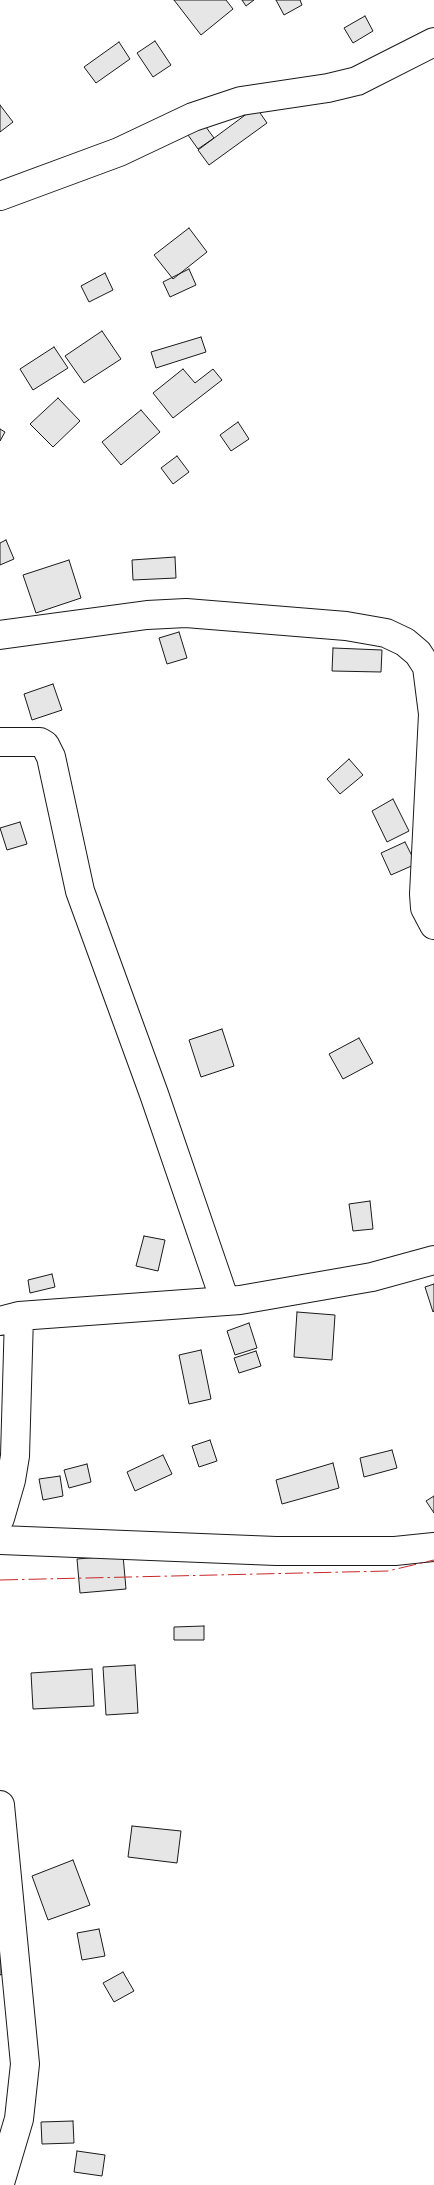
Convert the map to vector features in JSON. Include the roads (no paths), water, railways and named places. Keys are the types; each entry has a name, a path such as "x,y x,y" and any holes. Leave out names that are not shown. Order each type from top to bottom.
{"street":[{"path":"0,196 119,152 194,117 241,101 328,88 357,81 434,42"},
{"path":"0,635 147,615 186,613 346,626 386,633 405,642 418,653 427,667 432,706 424,894 425,908 434,925"},
{"path":"0,742 36,741 45,745 49,752 55,768 80,891 154,1094 225,1301"},
{"path":"0,1518 16,1456 9,1319 225,1301 362,1279 434,1260"},
{"path":"0,1540 276,1551 395,1551 434,1547"},
{"path":"0,1805 25,2064 19,2119 0,2184"}]}
